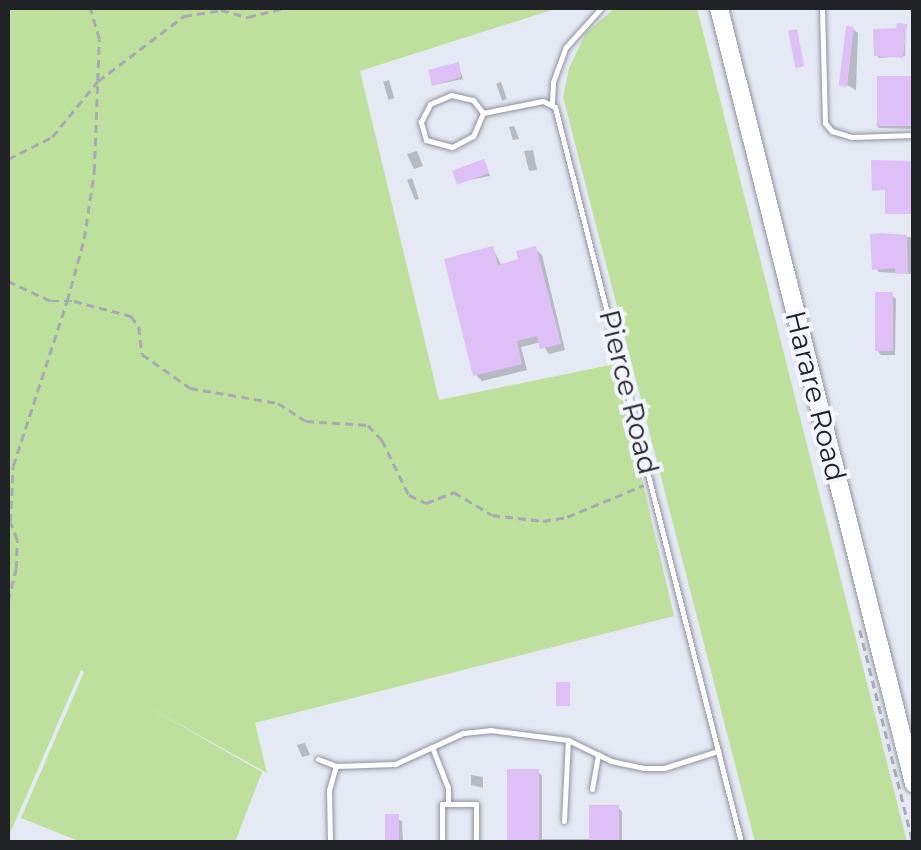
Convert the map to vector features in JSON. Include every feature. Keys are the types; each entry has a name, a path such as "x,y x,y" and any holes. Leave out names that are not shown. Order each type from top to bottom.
{"highway":[{"name":"Harare Road","path":"719,8 914,784"}],"lane":[{"path":"483,114 552,103 554,82 566,47 601,8"},
{"path":"822,8 825,123 852,137 914,135"},
{"path":"451,95 474,100 483,114 478,130 461,145 434,144 422,130 430,104 451,95"},
{"name":"Pierce Road","path":"552,103 652,482 740,842"},
{"path":"318,760 336,766 395,764 463,733 490,730 568,740 624,765 664,768 718,751"},
{"path":"564,821 568,740"},
{"path":"432,746 448,788 448,804"},
{"path":"592,789 598,755"},
{"path":"330,842 330,790 336,766"},
{"path":"442,842 442,804 476,804 476,842"}],"path":[{"path":"8,601 16,569 17,540 10,522 13,466 67,301 91,188 99,39 90,8"},
{"path":"8,158 52,137 97,84 140,46 184,16 221,10 248,17 284,8"},
{"path":"8,281 51,301 131,316 139,327 142,354 190,388 278,403 306,421 368,426 382,440 409,495 426,503 454,492 492,515 543,521 566,516 652,482"}],"green space":[{"path":"8,8 558,8 360,71 439,400 615,364 674,616 255,723 267,773 143,704 262,772 235,842 81,842 21,818 84,672 81,670 8,838"},
{"path":"615,8 697,8 907,842 755,842 563,97 569,68 586,33"}],"building":[{"path":"897,23 907,24 903,58 874,56 873,29 896,28"},
{"path":"846,26 854,27 847,87 839,86"},
{"path":"797,29 804,66 795,68 788,31"},
{"path":"459,62 461,77 432,86 428,70"},
{"path":"877,76 914,76 914,126 877,126"},
{"path":"484,159 489,173 457,185 452,171"},
{"path":"871,160 914,161 914,214 885,214 885,190 872,191"},
{"path":"870,234 907,235 908,273 895,274 895,268 872,270"},
{"path":"493,246 498,265 518,259 516,251 536,246 561,344 540,349 537,336 517,341 522,364 473,376 444,259"},
{"path":"875,292 893,292 893,351 875,351"},
{"path":"556,682 570,682 570,706 556,706"},
{"path":"507,769 539,769 539,842 507,842"},
{"path":"589,805 619,805 619,842 589,842"},
{"path":"385,814 399,814 399,842 385,842"}]}
